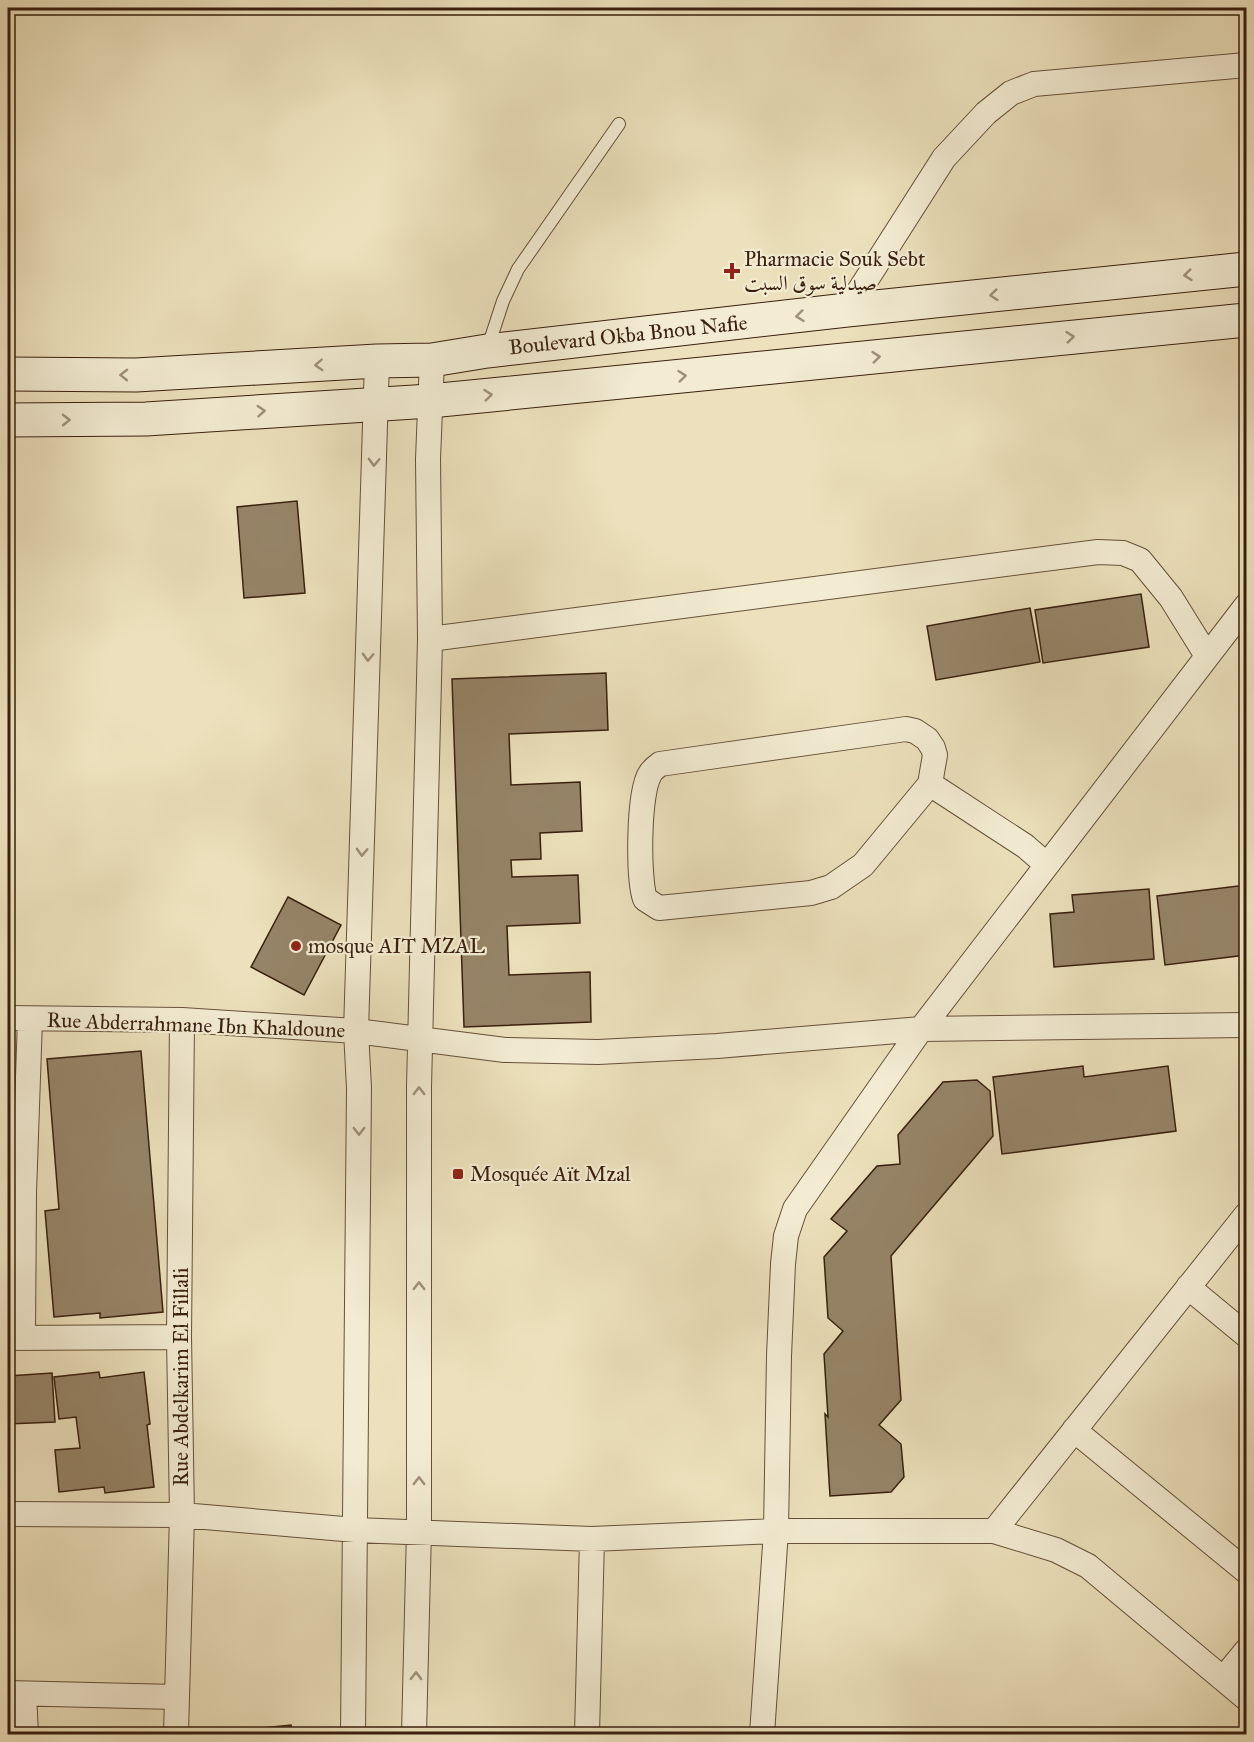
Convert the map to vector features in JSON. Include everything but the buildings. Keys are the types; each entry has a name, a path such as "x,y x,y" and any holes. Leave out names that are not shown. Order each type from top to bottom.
{"main road":[{"name":"Boulevard Okba Bnou Nafie","path":"8,374 136,375 432,360 487,351 847,310 1246,269"},
{"path":"8,420 146,419 430,401 1246,320"}],"street":[{"path":"847,310 944,158 986,113 1011,93 1034,84 1246,65"},
{"path":"414,1734 419,1530 421,1040 430,639 428,459 432,360"},
{"path":"353,1734 359,1088 356,1030 377,361"},
{"path":"430,639 1098,552 1124,553 1140,560 1171,598 1207,656"},
{"path":"762,1734 776,1531 780,1306 789,1224 795,1209 921,1029 1246,606"},
{"path":"906,729 915,731 927,739 933,748 930,784 863,865 831,887 811,893 660,908 645,899 640,878 643,798 650,773 662,763 906,729"},
{"path":"930,784 1025,846 1047,865"},
{"path":"19,1019 15,1338 179,1337"},
{"name":"Rue Abderrahmane Ibn Khaldoune","path":"19,1019 182,1020 356,1030 505,1050 598,1052 717,1046 921,1029 1246,1025"},
{"name":"Rue Abdelkarim El Fillali","path":"176,1734 182,1515 179,1337 182,1020"},
{"path":"994,1531 1246,1215"},
{"path":"1188,1287 1246,1335"},
{"path":"1074,1430 1246,1571"},
{"path":"8,1514 182,1515 355,1530 419,1530 592,1539 776,1531 994,1531 1056,1550 1088,1566 1246,1698"},
{"path":"587,1734 592,1539"},
{"path":"1223,1679 1246,1650"},
{"path":"26,1734 16,1693 176,1697"}],"lane":[{"path":"487,351 503,301 518,269 619,124"}],"place":[{"name":"Pharmacie Souk Sebt صيدلية سوق السبت","path":"732,271"},
{"name":"mosque AIT MZAL","path":"296,946"},
{"name":"Mosquée Aït Mzal","path":"458,1174"}]}
